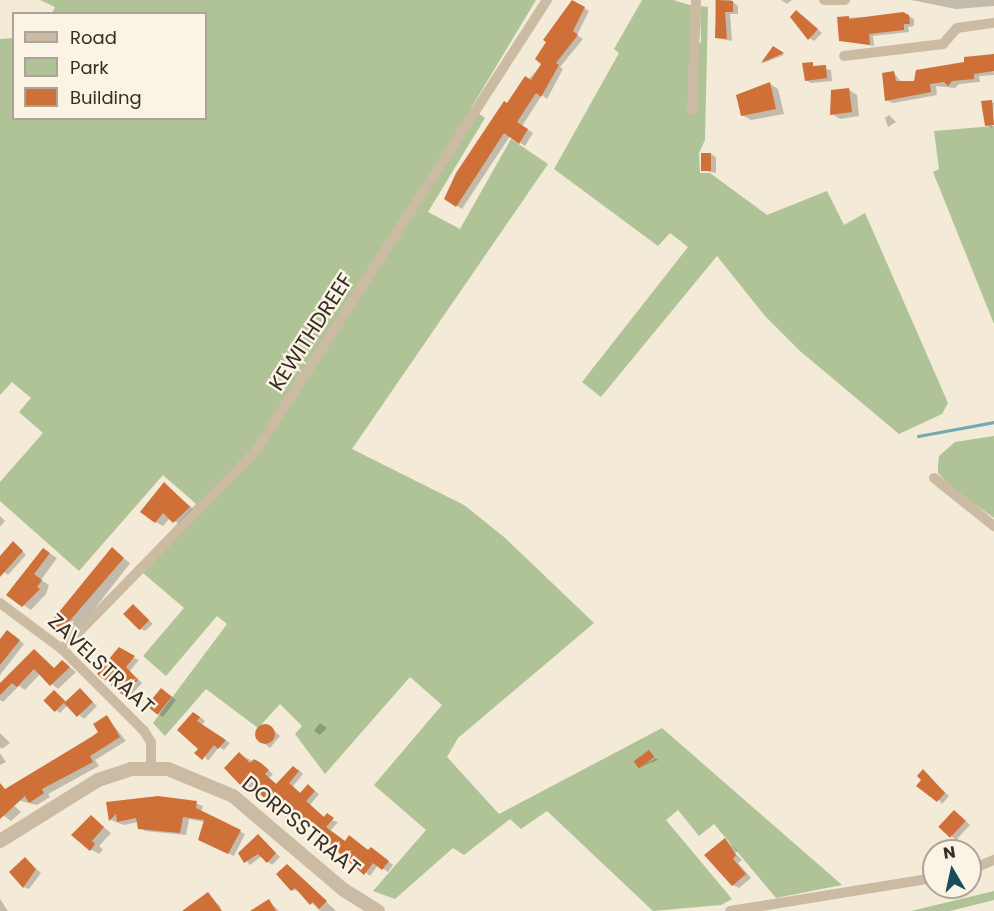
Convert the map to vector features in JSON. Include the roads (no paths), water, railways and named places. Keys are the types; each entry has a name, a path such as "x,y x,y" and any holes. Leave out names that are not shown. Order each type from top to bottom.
{"street":[{"name":"KEWITHDREEF","path":"62,649 255,452 547,0"},
{"path":"692,110 696,0"},
{"path":"824,0 845,0"},
{"path":"844,56 943,44 957,27 994,23"},
{"path":"934,478 994,526"},
{"name":"ZAVELSTRAAT","path":"0,603 62,649 149,738 151,767"},
{"name":"DORPSSTRAAT","path":"0,841 98,780 120,771 151,767 186,773 233,796 344,890 372,910"},
{"path":"730,911 922,880"}],"waterway":[{"path":"918,436 994,422"}]}
